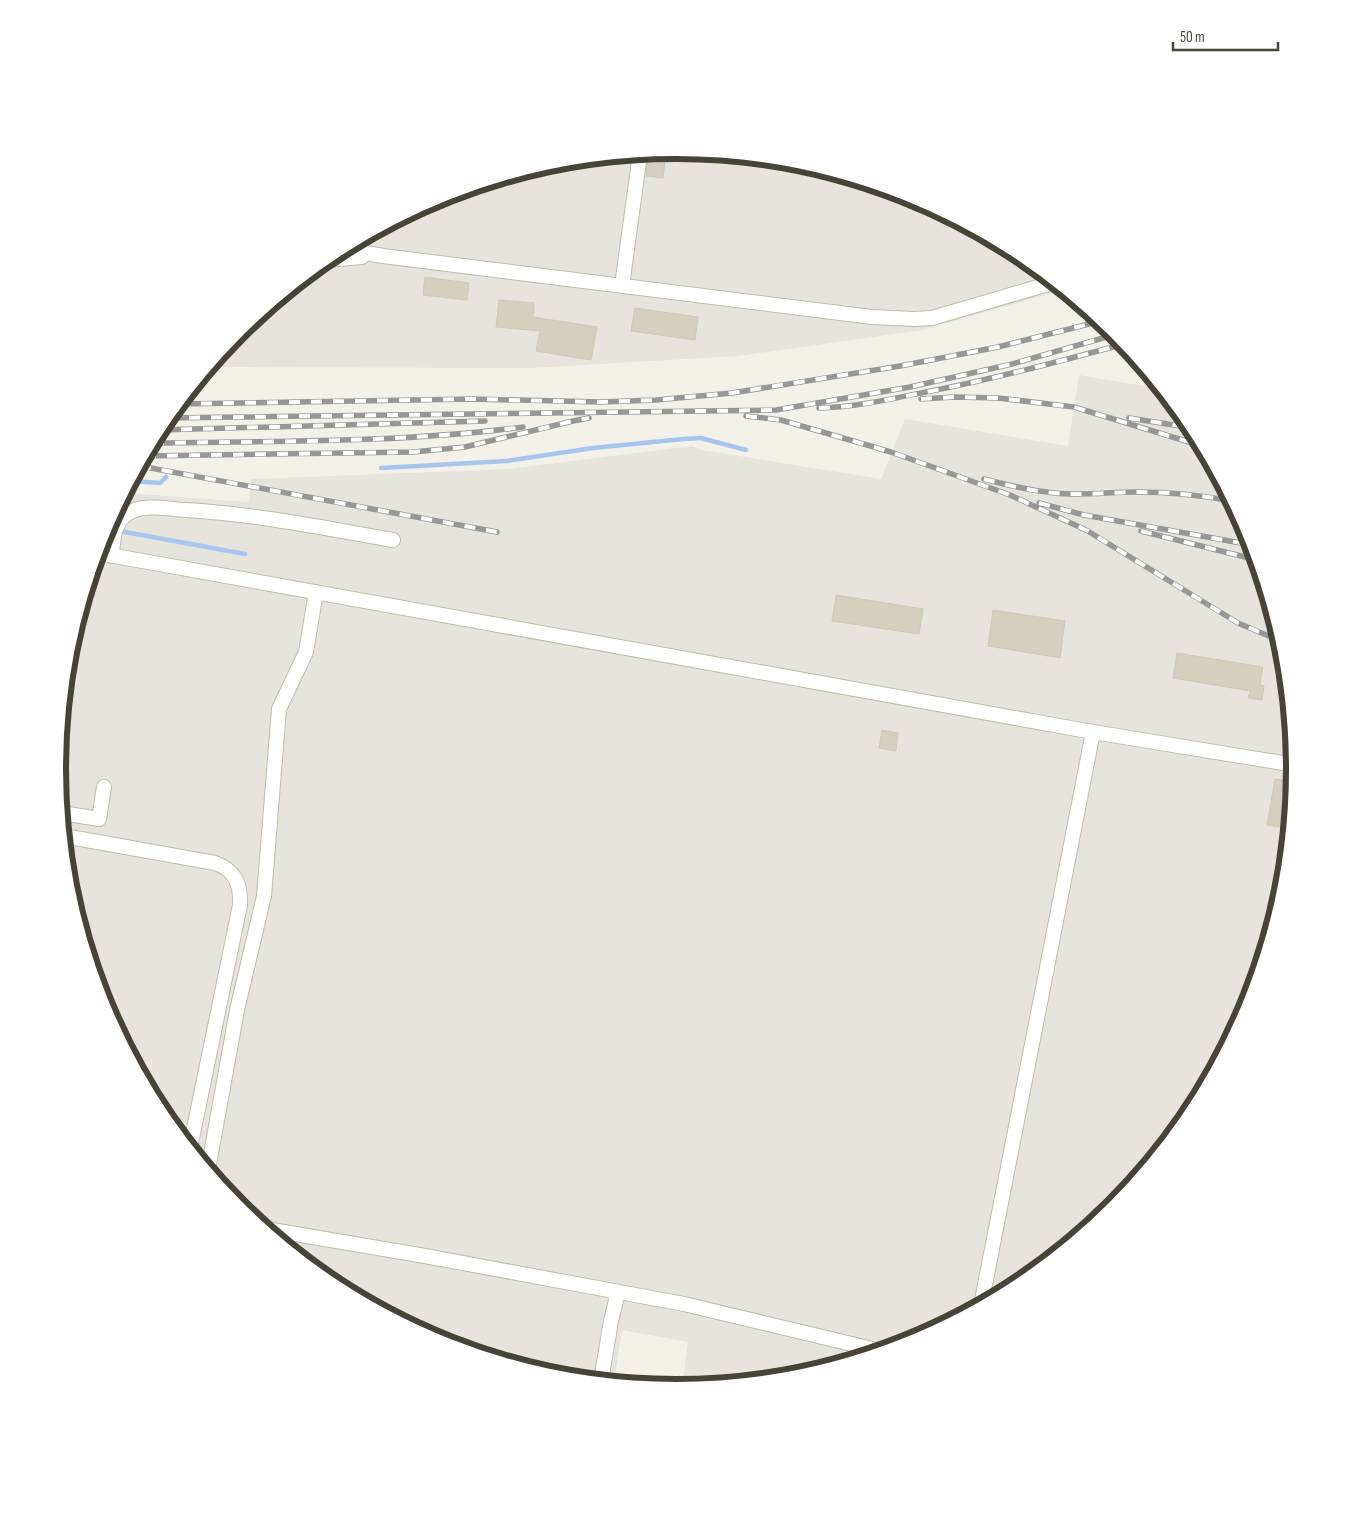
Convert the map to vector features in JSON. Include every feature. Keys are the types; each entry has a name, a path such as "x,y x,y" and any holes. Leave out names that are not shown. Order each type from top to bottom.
{"lane":[{"path":"622,286 639,160"},
{"path":"355,251 872,317 932,318 1047,284"},
{"path":"342,259 383,256"},
{"path":"108,547 123,517 134,510 151,508 253,516 393,540"},
{"path":"106,555 1093,732 1287,764"},
{"path":"210,1161 238,1010 264,896 279,709 306,652 316,592"},
{"path":"983,1297 1093,732"},
{"path":"68,814 99,819 104,787"},
{"path":"70,837 215,863 229,869 238,881 240,905 192,1140"},
{"path":"278,1231 684,1304 869,1348"},
{"path":"602,1374 618,1292"}],"shaded area":[{"path":"637,160 716,160 756,164 796,170 873,191 910,205 982,241 1016,262 1057,292 923,330 738,356 532,368 218,367 245,337 305,285 371,241 407,222 443,205 480,191 519,180 557,170"},
{"path":"1079,375 1152,387 1184,430 1224,499 1240,535 1266,611 1282,689 1287,769 1282,849 1266,927 1240,1003 1224,1039 1184,1108 1161,1140 1108,1201 1048,1253 982,1297 946,1316 910,1333 873,1347 834,1358 796,1368 756,1374 683,1379 688,1342 622,1330 615,1376 597,1374 557,1368 480,1347 443,1333 371,1297 337,1276 274,1228 245,1201 192,1140 148,1074 129,1039 113,1003 87,927 71,849 66,769 71,689 87,611 113,535 132,493 249,502 251,479 508,469 692,446 702,450 881,479 905,419 1068,446"}],"building":[{"path":"665,159 663,178 646,176 647,160"},
{"path":"425,277 469,283 467,300 423,295"},
{"path":"499,300 534,303 533,317 597,327 591,360 536,351 540,331 496,327"},
{"path":"635,308 698,317 695,340 631,331"},
{"path":"836,595 923,609 919,634 832,621"},
{"path":"993,610 1065,621 1060,658 988,646"},
{"path":"1177,653 1263,667 1260,685 1264,686 1262,700 1248,698 1250,691 1173,678"},
{"path":"882,730 898,733 896,751 879,748"},
{"path":"1275,779 1286,781 1284,827 1267,825"}],"waterway":[{"path":"381,468 507,461 593,448 701,438 746,450"},
{"path":"139,481 160,483 166,477"},
{"path":"125,532 245,554"}],"railway":[{"path":"188,404 471,399 601,402 656,400 732,393 900,366 998,347 1093,323"},
{"path":"178,418 776,410 910,387 1012,364 1108,337"},
{"path":"819,408 870,403 947,388 1116,346"},
{"path":"921,399 954,397 998,398 1074,407 1192,443"},
{"path":"746,416 781,420 891,452 1010,495 1086,530 1238,623 1272,637"},
{"path":"153,456 413,452 465,447 589,418"},
{"path":"1129,418 1181,426"},
{"path":"169,430 485,421"},
{"path":"161,443 384,439 523,427"},
{"path":"146,467 497,532"},
{"path":"984,479 1010,486 1055,493 1160,493 1224,500"},
{"path":"1039,503 1084,515 1243,543"},
{"path":"1141,531 1248,558"}]}
